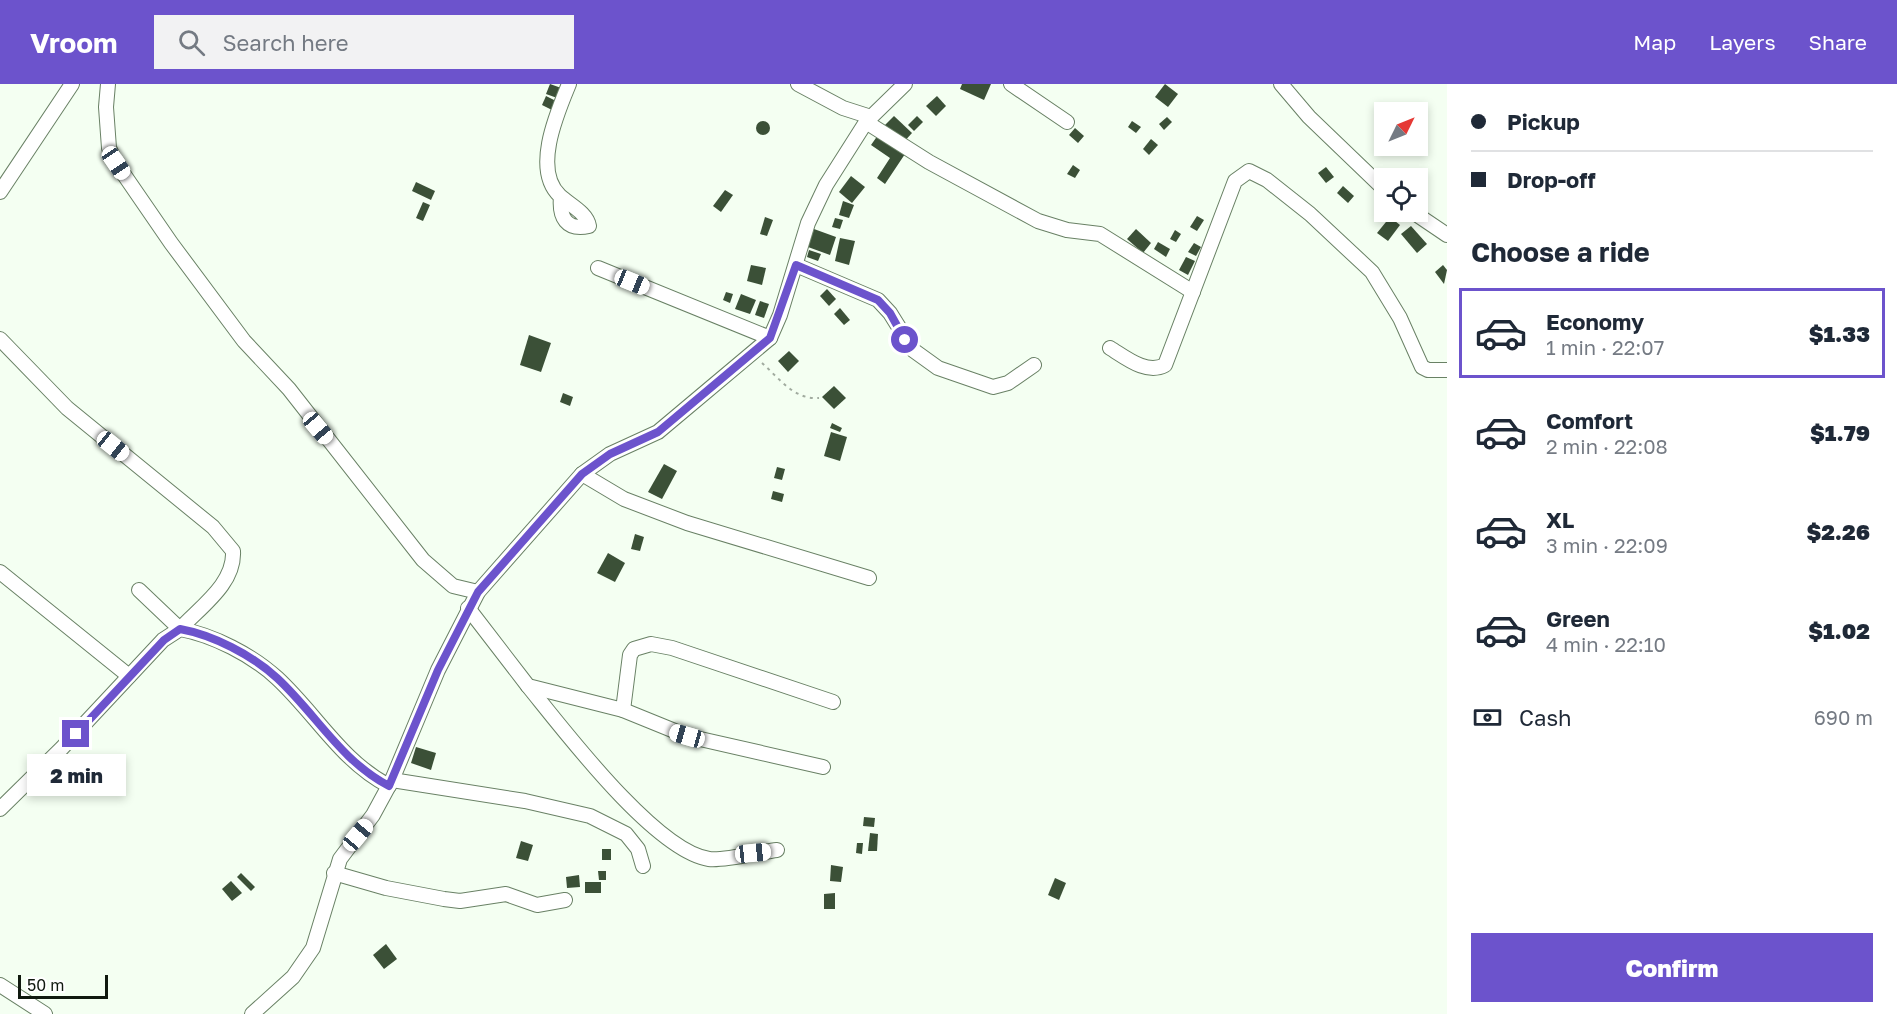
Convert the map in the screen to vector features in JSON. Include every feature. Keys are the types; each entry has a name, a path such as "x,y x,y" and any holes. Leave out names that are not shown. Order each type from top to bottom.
{"street":[{"path":"0,192 72,84"},
{"path":"108,84 106,107 110,148 116,163 171,243 244,341 289,389 423,560 453,586 478,592"},
{"path":"561,197 550,183 549,144 569,84"},
{"path":"798,84 868,119 929,162 1038,221 1067,230 1100,234 1194,292"},
{"path":"252,1014 304,964 313,948 334,873 347,848 369,821 391,783 415,722 468,608 478,592 582,474 610,454 658,432 753,355 770,338 808,223 819,198 868,119 905,84"},
{"path":"1011,84 1067,122"},
{"path":"1281,84 1309,117 1374,179"},
{"path":"1110,348 1142,366 1159,368 1165,365 1235,181 1244,172 1253,172 1310,214 1372,272 1400,318 1422,367 1428,370 1447,370"},
{"path":"1428,222 1447,235"},
{"path":"796,265 878,300 890,313 913,350 939,368 993,387 1008,383 1034,365"},
{"path":"598,268 770,338"},
{"path":"0,339 67,408 213,527 230,545 233,557 224,583 180,629 164,640 62,748 0,809"},
{"path":"582,474 624,499 687,523 870,578"},
{"path":"0,572 129,676"},
{"path":"139,590 180,629 222,643 258,663 284,684 344,753 370,776 391,783 525,801 590,816 626,834 638,849 643,866"},
{"path":"468,608 528,686 649,823 677,845 709,859 777,850"},
{"path":"623,710 630,655 634,649 651,644 672,648 833,702"},
{"path":"528,686 623,710 680,734 823,767"},
{"path":"334,873 386,888 460,901 506,894 537,905 565,900"},
{"path":"0,986 45,1014"}],"path":[{"path":"753,355 795,393 806,399 819,398"}],"building":[{"path":"550,84 564,89 560,99 546,94"},
{"path":"962,84 991,84 984,100 960,89"},
{"path":"1165,84 1178,94 1168,107 1155,97"},
{"path":"546,96 556,101 552,110 542,105"},
{"path":"937,96 946,106 936,116 926,106"},
{"path":"894,116 912,133 903,143 885,125"},
{"path":"917,116 923,122 914,131 908,125"},
{"path":"1167,117 1172,122 1164,130 1159,124"},
{"path":"763,121 768,123 770,128 768,133 763,135 758,133 756,128 758,123"},
{"path":"1132,121 1141,127 1136,133 1128,127"},
{"path":"1075,128 1084,136 1078,143 1069,135"},
{"path":"878,135 905,154 885,184 877,178 890,158 871,145"},
{"path":"1151,139 1158,145 1149,155 1143,149"},
{"path":"1073,165 1080,170 1075,178 1067,174"},
{"path":"1326,167 1334,177 1326,183 1318,173"},
{"path":"851,176 865,187 852,203 839,192"},
{"path":"416,182 435,191 431,200 412,191"},
{"path":"1343,186 1354,196 1348,203 1337,193"},
{"path":"725,190 733,195 721,212 713,206"},
{"path":"843,201 854,205 849,218 839,215"},
{"path":"423,202 430,205 423,221 416,218"},
{"path":"1197,216 1204,220 1197,231 1190,227"},
{"path":"765,217 773,220 767,236 760,234"},
{"path":"835,218 843,220 840,229 832,227"},
{"path":"1386,222 1396,222 1400,225 1388,241 1377,233"},
{"path":"1411,226 1427,244 1417,253 1401,234"},
{"path":"814,229 836,237 830,255 808,247"},
{"path":"1136,229 1151,243 1143,253 1127,239"},
{"path":"1175,230 1181,234 1176,242 1170,239"},
{"path":"840,238 855,241 849,265 835,261"},
{"path":"1158,242 1170,249 1166,257 1154,249"},
{"path":"1194,243 1201,247 1196,256 1188,252"},
{"path":"809,250 821,254 818,261 807,257"},
{"path":"1186,257 1195,261 1188,275 1179,270"},
{"path":"751,265 766,268 762,285 747,281"},
{"path":"1443,265 1447,270 1444,284 1435,272"},
{"path":"827,289 836,299 829,306 820,296"},
{"path":"726,292 733,294 730,303 723,300"},
{"path":"741,294 756,300 750,314 735,309"},
{"path":"760,301 769,304 764,318 755,315"},
{"path":"840,308 850,320 844,325 834,314"},
{"path":"529,335 551,343 541,372 520,365"},
{"path":"789,351 799,361 788,372 778,361"},
{"path":"834,386 846,398 834,409 822,397"},
{"path":"563,393 573,397 570,406 560,402"},
{"path":"832,423 842,428 840,432 830,428"},
{"path":"831,432 847,437 840,461 824,456"},
{"path":"664,464 677,471 662,499 648,492"},
{"path":"777,467 785,469 782,480 774,478"},
{"path":"773,491 784,494 782,502 771,499"},
{"path":"635,534 644,537 640,551 631,549"},
{"path":"608,553 625,563 615,582 597,573"},
{"path":"416,747 436,753 431,770 411,763"},
{"path":"864,817 875,818 874,827 863,826"},
{"path":"870,833 878,834 877,851 868,851"},
{"path":"521,841 533,845 528,861 516,858"},
{"path":"857,843 863,843 862,854 856,853"},
{"path":"602,849 611,849 611,860 602,860"},
{"path":"831,865 843,867 841,882 830,881"},
{"path":"598,871 606,871 606,880 599,880"},
{"path":"241,873 255,887 251,891 237,877"},
{"path":"579,875 580,887 567,888 566,877"},
{"path":"1055,878 1066,883 1059,900 1048,895"},
{"path":"231,881 242,893 232,901 222,889"},
{"path":"585,882 601,882 601,893 585,893"},
{"path":"835,893 835,909 824,909 824,894"},
{"path":"386,944 397,959 384,969 373,955"}],"route":[{"path":"76,734 164,640 171,633 180,629 222,643 258,663 277,677 344,753 370,776 389,786 438,670 478,592 582,474 610,454 658,432 753,355 770,338 796,265 834,279 878,300 890,313 905,340"}]}
